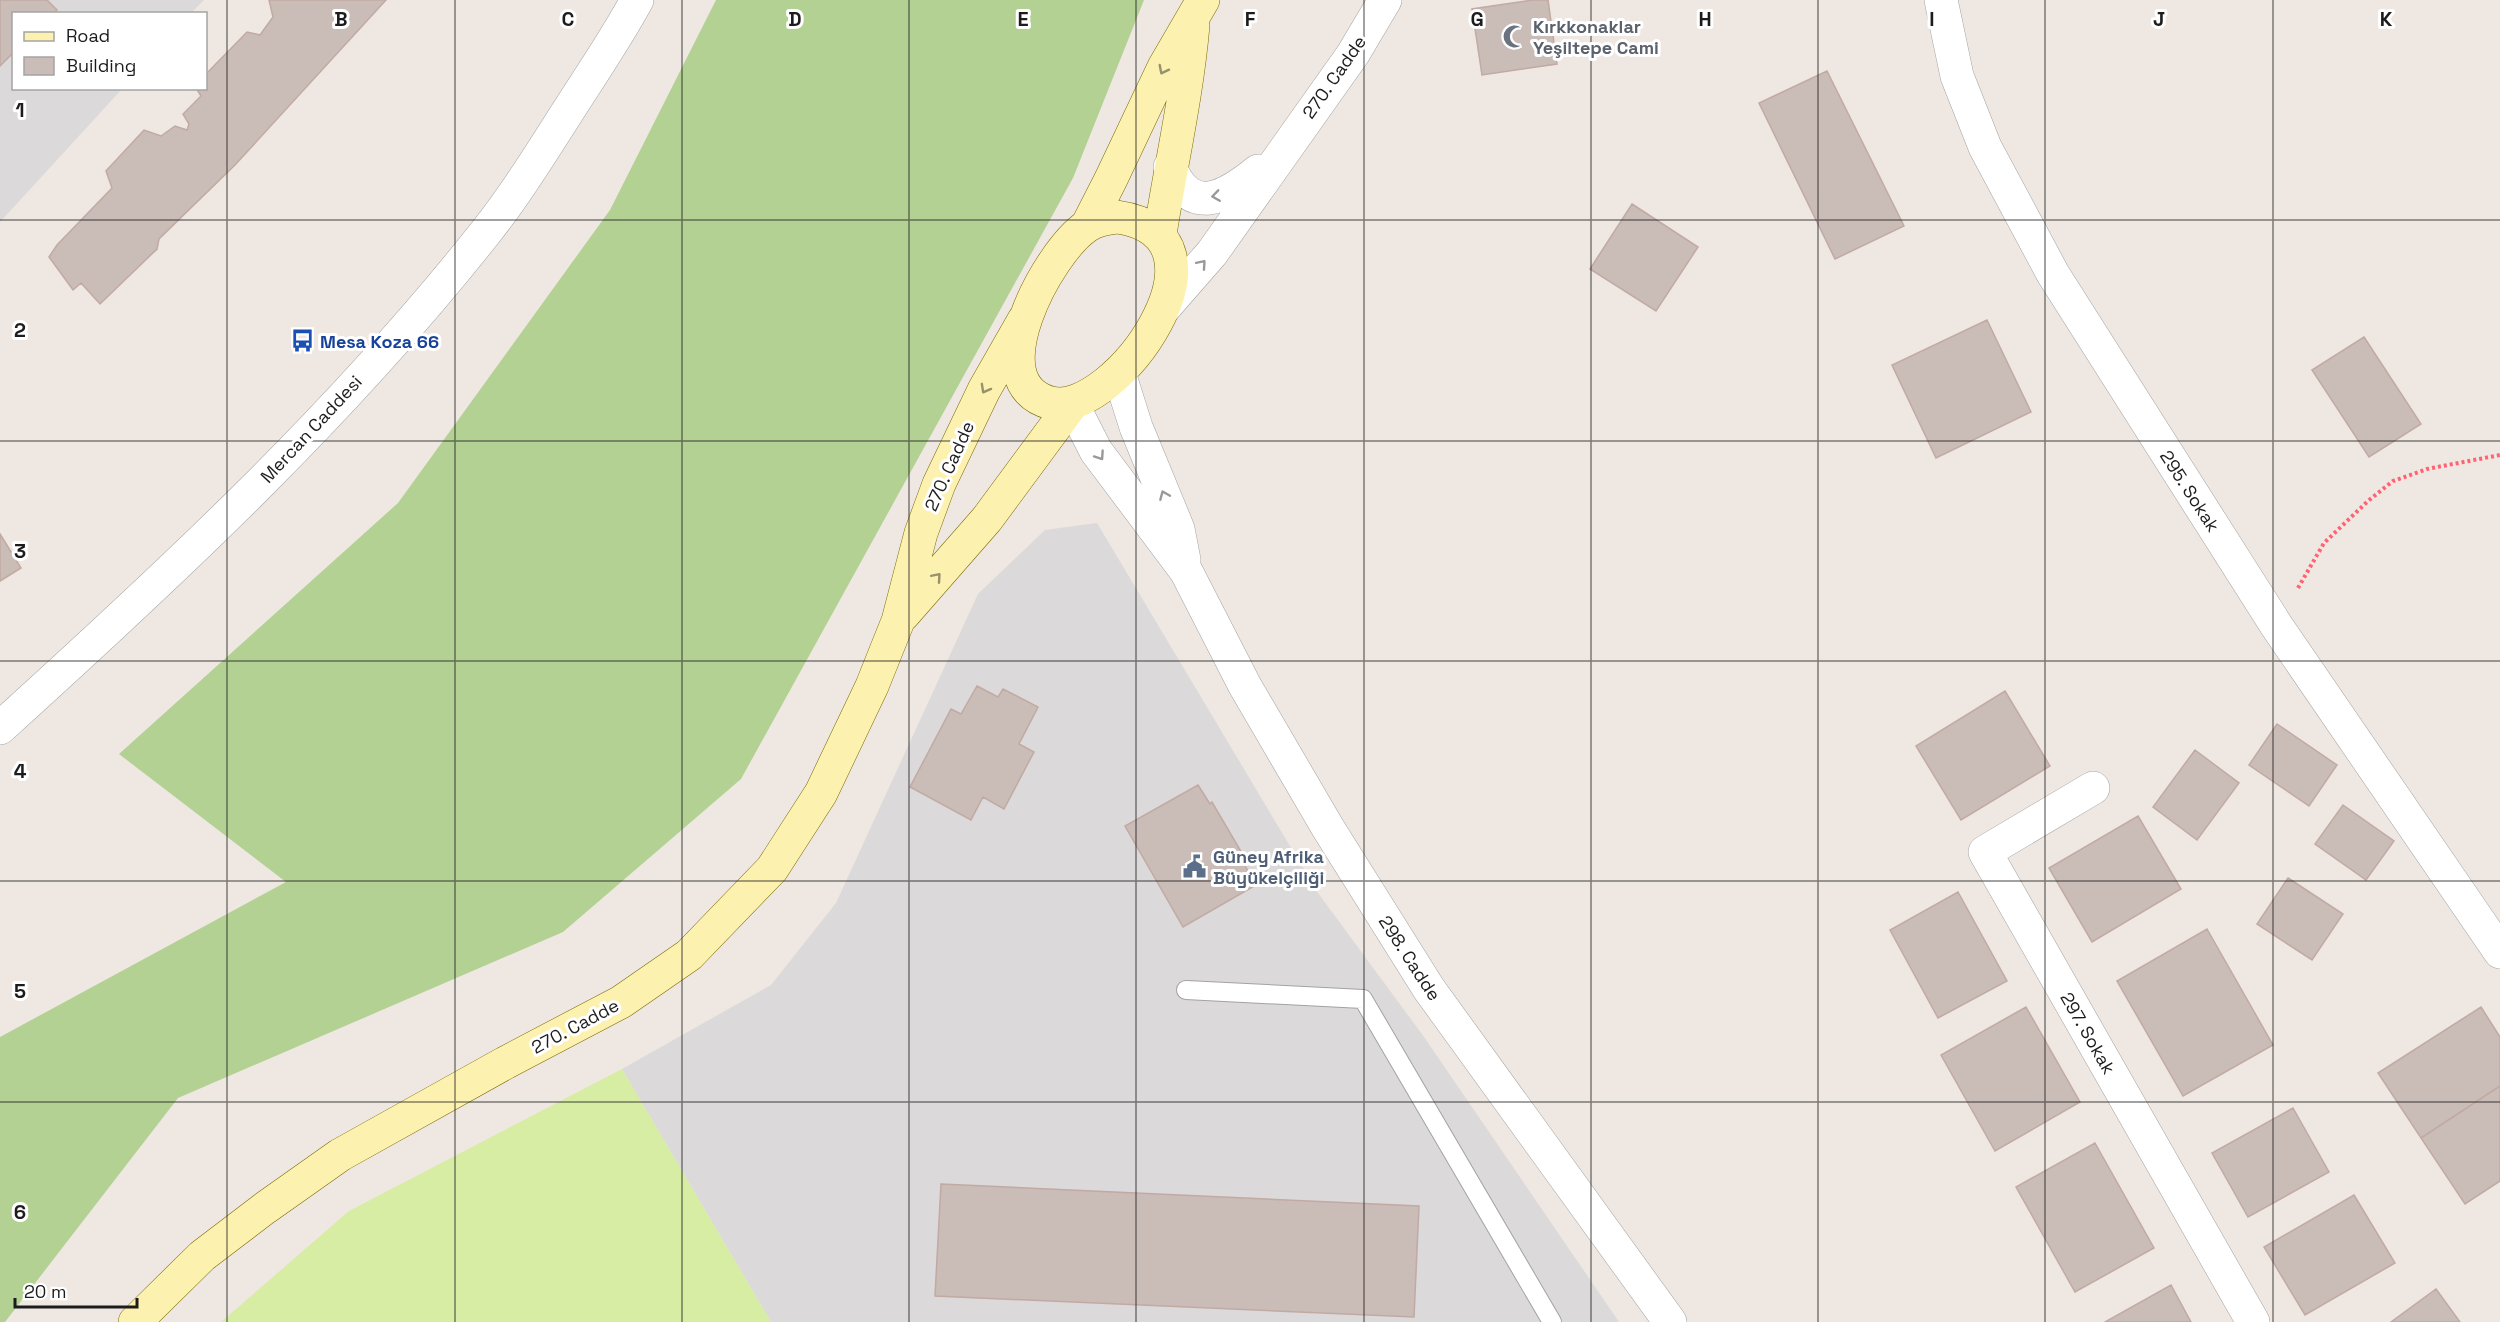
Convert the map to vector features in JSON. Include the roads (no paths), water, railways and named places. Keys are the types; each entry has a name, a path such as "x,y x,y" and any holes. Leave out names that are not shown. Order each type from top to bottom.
{"main road":[{"path":"1087,226 1102,219 1117,217 1146,224 1160,234 1170,167 1189,75 1198,10"},
{"name":"270. Cadde","path":"135,1322 202,1256 340,1155 505,1063 621,1002 689,955 772,869 820,793 872,686 898,621 921,533 939,484 984,390 1057,259 1087,226 1164,66 1198,10"},
{"name":"270. Cadde","path":"1024,320 1017,363 1025,386 1035,396 1060,406 1072,404 1101,390 1119,373 1164,308 1172,269 1167,244 1160,234"},
{"name":"270. Cadde","path":"898,621 987,519 1072,404"}],"street":[{"name":"Mercan Caddesi","path":"0,728 219,525 293,450 380,356 486,232 552,136 624,25 637,0"},
{"name":"270. Cadde","path":"1164,308 1212,253 1353,54 1385,0"},
{"name":"295. Sokak","path":"1941,0 1957,76 1985,147 2053,274 2276,625 2500,952"},
{"name":"270. Cadde","path":"1170,167 1177,182 1185,191 1195,197 1218,198 1230,192 1281,153"},
{"path":"1119,373 1136,427 1178,529 1186,571"},
{"path":"1072,404 1096,451 1186,571"},
{"name":"298. Cadde","path":"1186,571 1245,686 1334,838 1429,989 1670,1322"},
{"name":"297. Sokak","path":"2093,788 1985,852 2253,1322"}],"lane":[{"path":"1186,990 1363,999 1552,1322"}],"place":[{"name":"Kırkkonaklar Yeşiltepe Cami","path":"1515,36"},
{"name":"Mesa Koza 66","path":"302,341"},
{"name":"Güney Afrika Büyükelçiliği","path":"1195,866"}]}
